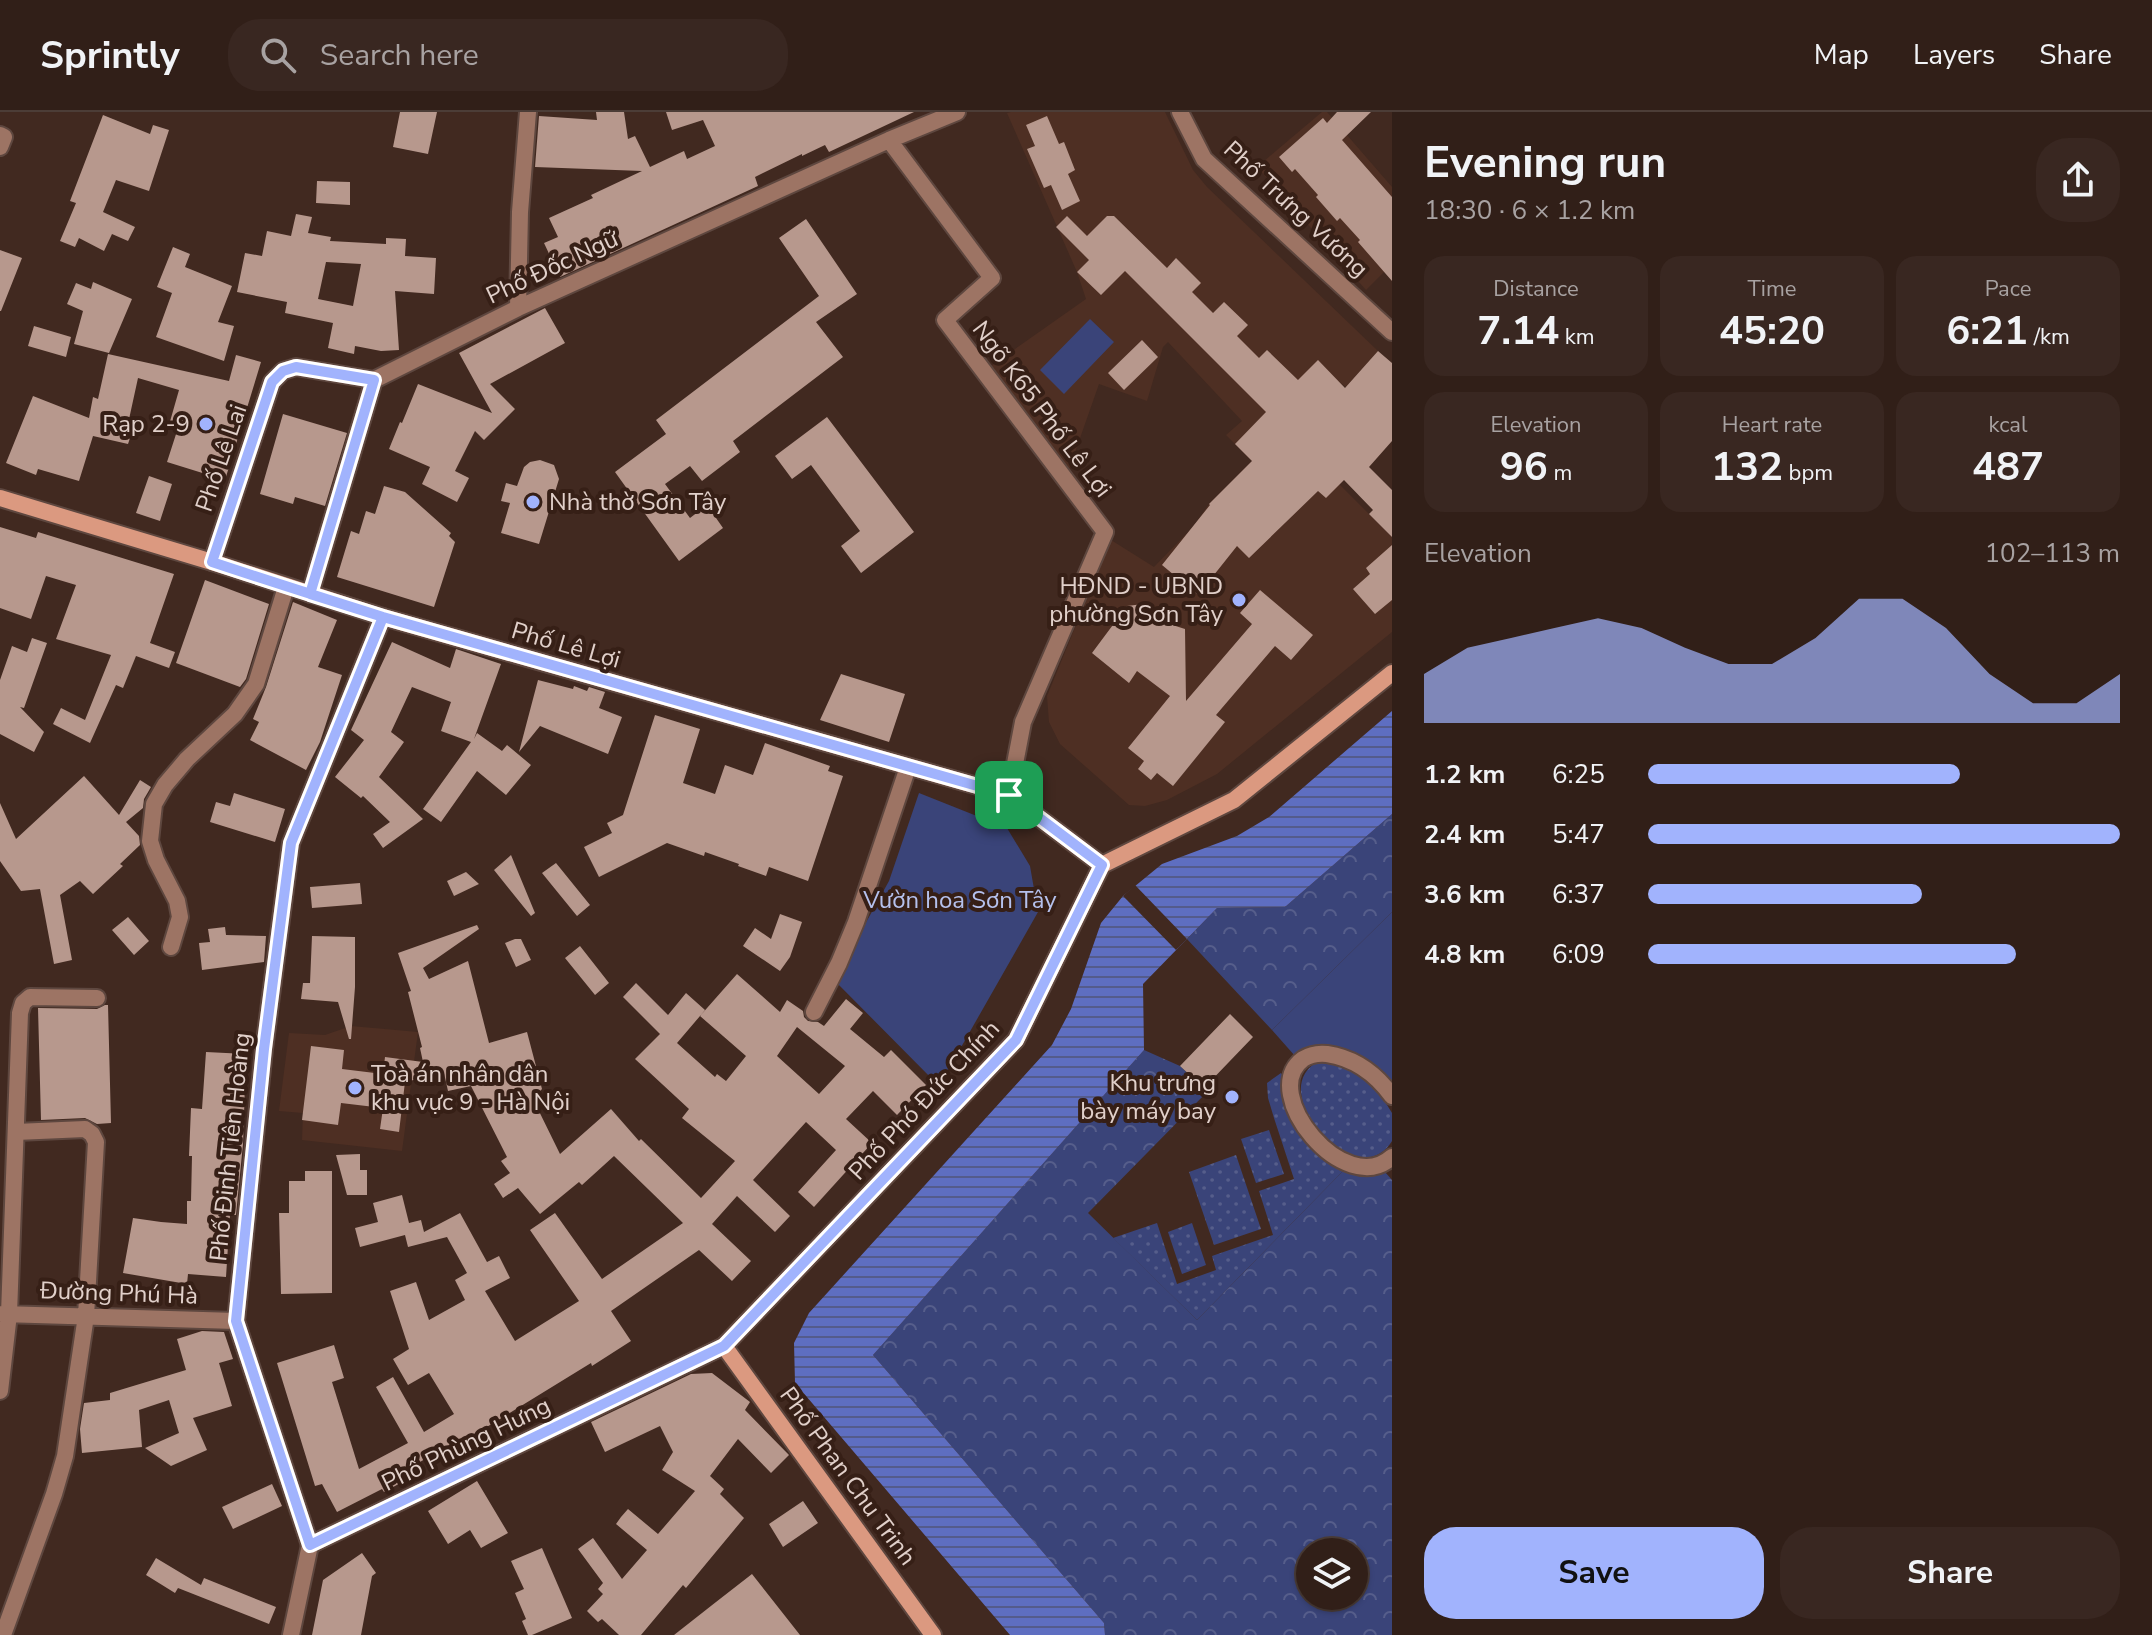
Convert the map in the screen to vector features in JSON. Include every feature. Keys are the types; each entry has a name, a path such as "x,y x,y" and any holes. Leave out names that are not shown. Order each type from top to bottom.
{"main road":[{"name":"Phố Lê Lợi","path":"0,498 383,617 1009,795 1102,865"},
{"path":"1102,865 1234,800 1392,673"},
{"name":"Phố Phó Đức Chính","path":"724,1346 1016,1040 1102,865"},
{"name":"Phố Phan Chu Trinh","path":"724,1346 933,1635"}],"street":[{"path":"518,308 520,212 528,112"},
{"name":"Phố Đốc Ngữ","path":"374,380 518,308 957,112"},
{"name":"Phố Trưng Vương","path":"1180,112 1204,159 1392,332"},
{"path":"0,135 4,137 0,147"},
{"name":"Ngõ K65 Phố Lê Lợi","path":"889,140 992,278 945,320 1105,532 1023,722 1009,795"},
{"name":"Phố Lê Lai","path":"212,562 272,382 283,371 296,367 374,380"},
{"path":"310,594 374,380"},
{"path":"171,947 180,917 177,901 150,841 154,804 172,776 235,714 256,684 286,587"},
{"name":"Phố Đinh Tiên Hoàng","path":"310,1545 236,1321 264,1049 291,843 383,617"},
{"path":"814,1012 856,922 908,767"},
{"path":"0,1391 8,1154 16,1132 20,1013 23,1003 30,997 97,998"},
{"path":"1391,1160 1379,1166 1358,1167 1321,1146 1300,1119 1291,1092 1292,1075 1297,1064 1307,1056 1318,1053 1340,1056 1369,1071 1392,1096"},
{"path":"3,1635 65,1456 86,1316 96,1142 85,1129 16,1132"},
{"name":"Đường Phú Hà","path":"4,1314 236,1321"},
{"name":"Phố Phùng Hưng","path":"310,1545 724,1346"},
{"path":"291,1635 310,1545"}],"shaded area":[{"path":"1165,112 1193,170 1207,187 1378,351 1346,387 1335,379 1310,455 1392,537 1392,632 1217,774 1167,800 1145,806 1129,805 1060,744 1049,722 1047,696 1111,540 1154,567 1252,461 1226,435 1242,421 1168,342 1163,347 1147,401 1099,384 1065,481 981,373 1086,299 1007,113"},
{"path":"1322,112 1327,112 1392,187 1392,264 1366,290 1257,167"},
{"path":"1392,711 1392,814 1285,907 1217,908 1143,984 1144,1050 873,1355 1104,1623 1105,1635 1010,1635 795,1383 794,1343 809,1313 1052,1045 1071,1009 1101,923 1123,896 1162,864 1237,836 1269,817"},
{"path":"351,1026 418,1032 402,1151 302,1140 303,1113 279,1111 289,1033 325,1035"}],"green space":[{"path":"1090,319 1114,342 1064,394 1040,370"},
{"name":"Vườn hoa Sơn Tây","path":"919,793 1007,828 1030,866 1038,912 939,1086 834,980 889,881"},
{"path":"1392,814 1392,912 1272,1030 1187,939 1217,908 1285,907"},
{"path":"1392,912 1392,1083 1371,1064 1347,1051 1321,1047 1295,1056 1272,1030"},
{"path":"1144,1050 1180,1066 1207,1092 1088,1213 1197,1320 1346,1168 1365,1174 1385,1172 1392,1180 1392,1635 1105,1635 1104,1623 873,1355"},
{"path":"1319,1061 1339,1064 1361,1076 1379,1092 1392,1113 1392,1141 1377,1155 1358,1157 1339,1148 1321,1133 1308,1114 1301,1094 1304,1075"},
{"path":"1281,1073 1293,1113 1346,1168 1197,1320 1113,1238 1157,1223 1177,1284 1216,1270 1212,1256 1273,1235 1259,1191 1294,1179 1268,1098 1267,1083"},
{"path":"1269,1130 1284,1174 1256,1183 1241,1139"},
{"path":"1236,1155 1261,1229 1214,1245 1189,1172"},
{"path":"1192,1223 1206,1265 1182,1274 1168,1232"}],"pier":[{"path":"1135,885 1187,939 1176,950 1123,896"}],"building":[{"path":"400,112 437,112 428,154 393,147"},
{"path":"596,112 624,112 628,139 635,136 650,167 684,151 687,159 715,146 703,120 672,130 666,112 914,112 829,152 825,145 802,154 755,177 758,186 560,277 544,243 558,237 549,218 642,171 535,167 539,116 597,120"},
{"path":"1337,112 1371,112 1342,140 1392,197 1392,281 1340,218 1337,221 1295,169 1292,172 1279,157 1323,118 1327,123"},
{"path":"103,115 150,134 153,125 169,130 149,191 116,180 103,212 135,227 128,241 112,234 104,251 79,238 75,247 60,241 76,203 70,201"},
{"path":"1047,116 1059,144 1064,142 1075,170 1068,174 1080,201 1062,210 1051,185 1044,188 1027,149 1035,146 1026,125"},
{"path":"317,181 350,182 350,205 316,203"},
{"path":"296,214 312,217 308,233 331,237 330,241 386,244 386,238 406,239 405,256 436,258 434,294 395,291 399,350 381,351 355,346 354,354 328,348 333,323 285,313 287,302 237,292 245,253 262,256 267,231 291,236","holes":["326,262 361,264 353,306 318,299"]},
{"path":"1067,216 1087,236 1107,216 1114,216 1167,268 1176,258 1201,283 1192,292 1213,313 1224,302 1248,325 1237,336 1259,358 1267,350 1298,380 1318,360 1345,388 1378,351 1392,363 1392,441 1369,467 1392,490 1392,537 1369,514 1373,510 1344,480 1326,498 1318,491 1249,558 1237,546 1198,595 1162,565 1209,504 1252,461 1235,444 1266,412 1125,271 1101,295 1077,272 1089,260 1056,227"},
{"path":"806,219 857,294 816,322 843,357 733,441 740,452 702,481 690,466 665,484 690,518 707,505 723,528 679,561 615,472 666,434 656,420 819,296 779,238"},
{"path":"173,247 190,254 185,267 232,286 218,322 234,326 224,361 156,337 172,293 157,287"},
{"path":"0,250 22,258 1,311 0,311"},
{"path":"93,282 132,299 109,353 74,344 83,311 67,304 76,283 91,289"},
{"path":"545,308 565,343 490,384 515,409 484,440 475,431 455,471 469,478 457,502 422,484 430,467 389,449 418,384 492,413 459,353"},
{"path":"34,326 71,337 66,357 28,346"},
{"path":"1142,340 1158,357 1124,390 1108,373"},
{"path":"108,354 229,381 236,355 261,362 225,480 167,462 178,428 169,425 179,390 138,378 126,433 131,435 128,444 93,436 79,481 38,469 36,475 6,463 33,396 89,418 93,397 98,399"},
{"path":"283,414 347,433 325,506 295,497 293,504 260,494"},
{"path":"827,417 914,532 861,573 841,546 860,531 811,465 792,479 775,456"},
{"name":"Nhà thờ Sơn Tây","path":"540,460 554,465 559,479 539,544 501,533 510,503 501,501 506,483 517,486 524,467"},
{"path":"149,476 172,484 160,521 136,513"},
{"path":"384,486 405,492 451,533 449,536 455,542 434,607 337,577 351,531 359,534 366,511 375,514"},
{"path":"0,527 36,538 38,532 174,574 150,643 175,652 169,668 136,656 123,688 116,685 90,743 53,724 61,708 85,720 111,655 56,639 76,585 46,576 31,619 0,608"},
{"path":"1392,545 1392,600 1375,614 1353,589 1370,574 1366,568"},
{"path":"205,580 269,604 246,679 240,687 176,663"},
{"path":"1260,590 1313,635 1291,660 1275,646 1216,715 1225,722 1173,786 1157,773 1151,780 1138,769 1144,761 1128,748 1170,696 1137,671 1129,683 1092,653 1127,606 1151,603 1160,621 1185,629 1186,701 1252,624 1240,613"},
{"path":"293,602 337,620 318,667 342,675 320,742 306,770 250,740 259,722 253,719"},
{"path":"32,638 47,643 24,708 20,707 44,732 34,752 0,734 0,680 12,646 27,652"},
{"path":"392,642 450,668 456,649 501,664 474,739 477,733 502,751 507,745 531,765 506,795 477,771 441,822 423,809 471,742 441,731 451,702 412,687 391,732 404,742 379,777 423,819 383,848 373,834 390,822 363,796 361,798 335,777 364,740 351,730"},
{"path":"841,674 905,694 889,742 820,720"},
{"path":"538,680 573,689 574,686 587,691 589,687 605,692 599,708 622,717 608,754 540,726 519,752"},
{"path":"655,715 700,729 683,783 715,794 725,765 753,775 765,743 830,766 828,771 843,776 808,881 769,867 766,876 705,852 704,856 667,843 599,877 584,847 612,833 607,823 623,815"},
{"path":"84,776 119,815 140,780 151,787 143,808 126,822 139,836 140,845 120,864 123,866 93,894 80,881 60,895 72,960 54,964 40,889 21,891 0,861 0,803 16,839"},
{"path":"234,793 285,809 275,842 210,822 216,802 230,806"},
{"path":"511,855 535,913 531,916 494,870"},
{"path":"556,863 590,905 577,916 542,873"},
{"path":"466,872 479,884 454,896 447,881"},
{"path":"360,883 362,904 312,908 310,887"},
{"path":"780,914 802,922 790,957 780,971 743,946 755,928 771,939"},
{"path":"128,917 149,941 134,955 112,930"},
{"path":"477,925 479,929 423,968 429,979 468,961 489,1043 527,1032 542,1089 533,1099 560,1154 611,1109 639,1141 641,1139 701,1198 735,1161 682,1118 689,1109 635,1059 660,1034 623,997 636,983 668,1015 686,993 705,1010 700,1016 737,974 780,1012 787,1000 803,1011 808,1021 824,1026 846,999 863,1013 850,1029 884,1057 891,1050 926,1085 897,1115 873,1091 846,1119 872,1143 814,1207 798,1192 836,1150 806,1122 753,1180 790,1216 775,1232 737,1196 712,1224 751,1261 732,1281 699,1250 611,1311 631,1341 459,1444 457,1441 411,1467 415,1475 337,1512 322,1484 315,1486 277,1363 334,1345 344,1378 332,1382 359,1469 408,1443 376,1387 393,1377 424,1432 454,1414 429,1373 408,1385 393,1359 409,1349 390,1291 416,1282 429,1320 465,1300 455,1280 467,1273 447,1237 408,1247 405,1235 360,1247 355,1228 378,1222 373,1203 402,1195 409,1223 421,1220 424,1232 460,1213 487,1262 499,1256 510,1278 485,1291 515,1341 579,1301 530,1230 555,1213 602,1279 683,1223 614,1156 582,1185 579,1182 540,1214 518,1188 503,1198 494,1184 510,1173 501,1161 507,1157 471,1086 448,1091 444,1073 405,1082 399,1132 380,1129 383,1108 341,1103 338,1125 302,1120 311,1046 344,1050 342,1069 383,1074 385,1057 423,1062 408,992 411,991 398,953","holes":["700,1016 746,1056 726,1081 717,1074 715,1077 677,1043","797,1027 845,1066 819,1094 777,1056"]},
{"path":"225,927 226,935 266,936 264,962 202,970 199,943 210,942 208,929"},
{"path":"312,936 355,937 351,1039 338,1002 301,999 303,983 310,983"},
{"path":"521,939 531,960 516,967 505,943"},
{"path":"580,946 609,983 595,995 565,958"},
{"path":"108,1005 111,1123 97,1124 85,1118 41,1120 38,1008 97,1009"},
{"path":"1230,1014 1253,1037 1204,1088 1180,1066"},
{"path":"206,1052 246,1054 243,1144 236,1215 230,1215 226,1277 188,1274 187,1284 123,1273 133,1218 187,1224 187,1201 191,1201 191,1108 202,1109"},
{"path":"360,1154 360,1170 367,1170 367,1195 347,1195 336,1155"},
{"path":"305,1171 332,1171 332,1293 281,1294 279,1213 289,1213 289,1181 305,1181"},
{"path":"202,1331 224,1332 233,1359 219,1363 232,1406 193,1418 207,1450 171,1466 145,1448 179,1433 169,1400 139,1410 142,1447 82,1453 80,1429 84,1403 110,1400 110,1393 186,1370 177,1339"},
{"path":"712,1373 750,1402 745,1410 789,1455 771,1473 738,1439 710,1476 724,1489 720,1494 744,1518 686,1588 683,1585 641,1635 619,1635 602,1619 598,1622 587,1611 603,1594 598,1589 603,1583 578,1549 593,1538 622,1579 647,1550 616,1524 621,1517 628,1509 658,1534 695,1491 662,1470 673,1452 660,1426 605,1452 591,1422 691,1374"},
{"path":"477,1481 508,1533 481,1548 470,1530 448,1544 428,1511"},
{"path":"272,1484 282,1506 233,1529 222,1507"},
{"path":"803,1501 818,1523 783,1547 769,1524"},
{"path":"542,1548 572,1618 528,1635 522,1621 526,1619 515,1593 524,1589 511,1561"},
{"path":"362,1553 376,1573 372,1576 361,1635 312,1635 323,1580"},
{"path":"156,1558 201,1585 204,1578 276,1607 269,1624 178,1588 175,1593 146,1575"},
{"path":"752,1574 800,1635 674,1635 716,1602"}],"place":[{"name":"Rạp 2-9","path":"206,424"},
{"name":"Nhà thờ Sơn Tây","path":"533,502"},
{"name":"HĐND - UBND phường Sơn Tây","path":"1239,600"},
{"name":"Toà án nhân dân khu vực 9 - Hà Nội","path":"355,1088"},
{"name":"Khu trưng bày máy bay","path":"1232,1097"}],"route":[{"path":"1009,795 383,617 286,587 212,562 272,382 283,371 296,367 374,380 310,594 383,617 291,843 264,1049 236,1321 310,1545 724,1346 1016,1040 1102,865 1009,795"}]}
